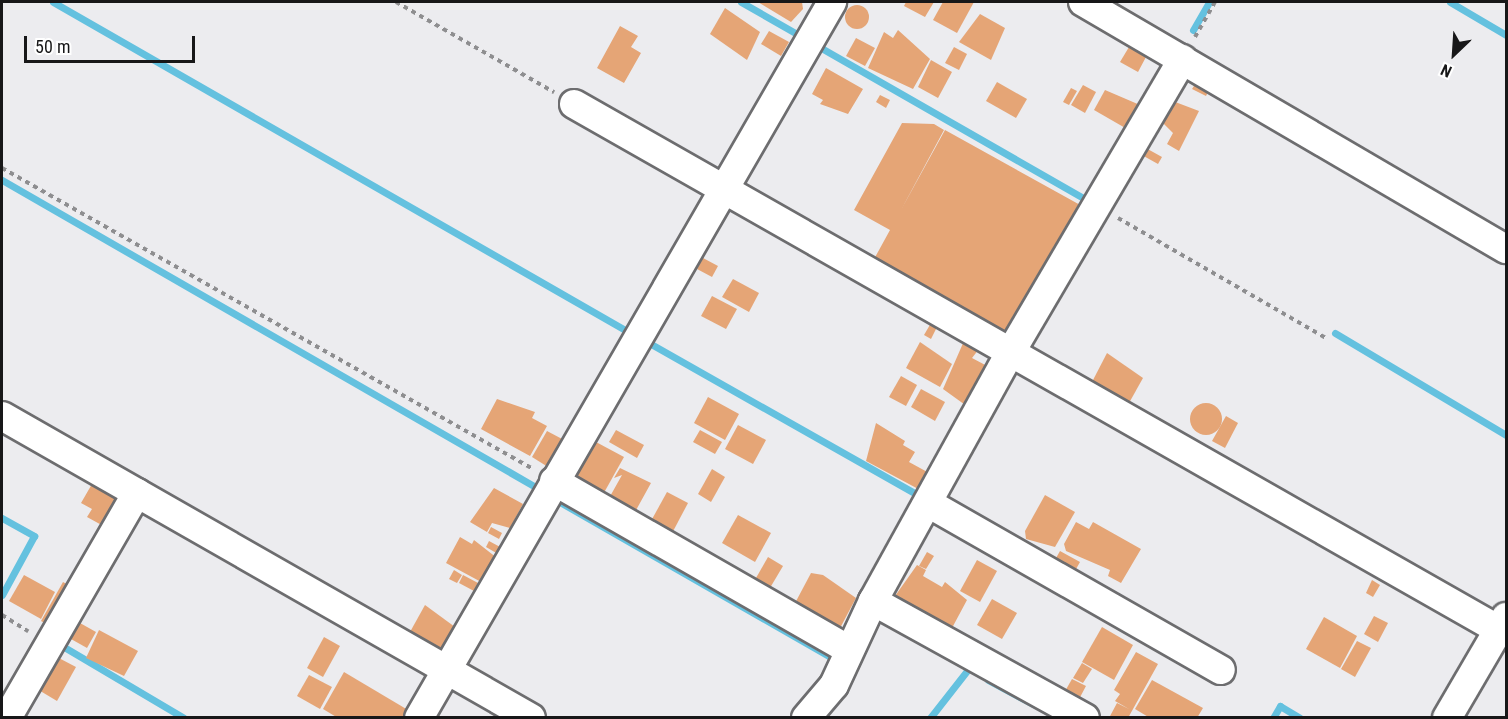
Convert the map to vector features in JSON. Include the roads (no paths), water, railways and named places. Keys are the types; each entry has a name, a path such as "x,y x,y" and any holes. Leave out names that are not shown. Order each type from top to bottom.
{"street":[{"path":"419,717 832,2"},
{"path":"1083,2 1506,249"},
{"path":"806,717 834,685 873,601 1009,355 1183,59"},
{"path":"574,104 1009,355 1504,621 1447,717"},
{"path":"2,416 531,717"},
{"path":"554,481 849,650"},
{"path":"7,717 137,493"},
{"path":"928,503 1221,670"},
{"path":"873,601 1074,715"}],"waterway":[{"path":"53,2 625,330"},
{"path":"741,2 797,34"},
{"path":"1193,30 1209,2"},
{"path":"1450,2 1506,35"},
{"path":"823,49 1090,202"},
{"path":"2,180 539,489"},
{"path":"1335,333 1506,435"},
{"path":"651,344 921,497"},
{"path":"558,501 836,660"},
{"path":"2,518 34,536 2,595"},
{"path":"64,647 184,718"},
{"path":"930,718 969,668"},
{"path":"988,680 1033,704"},
{"path":"1273,718 1280,706 1300,718"}]}
